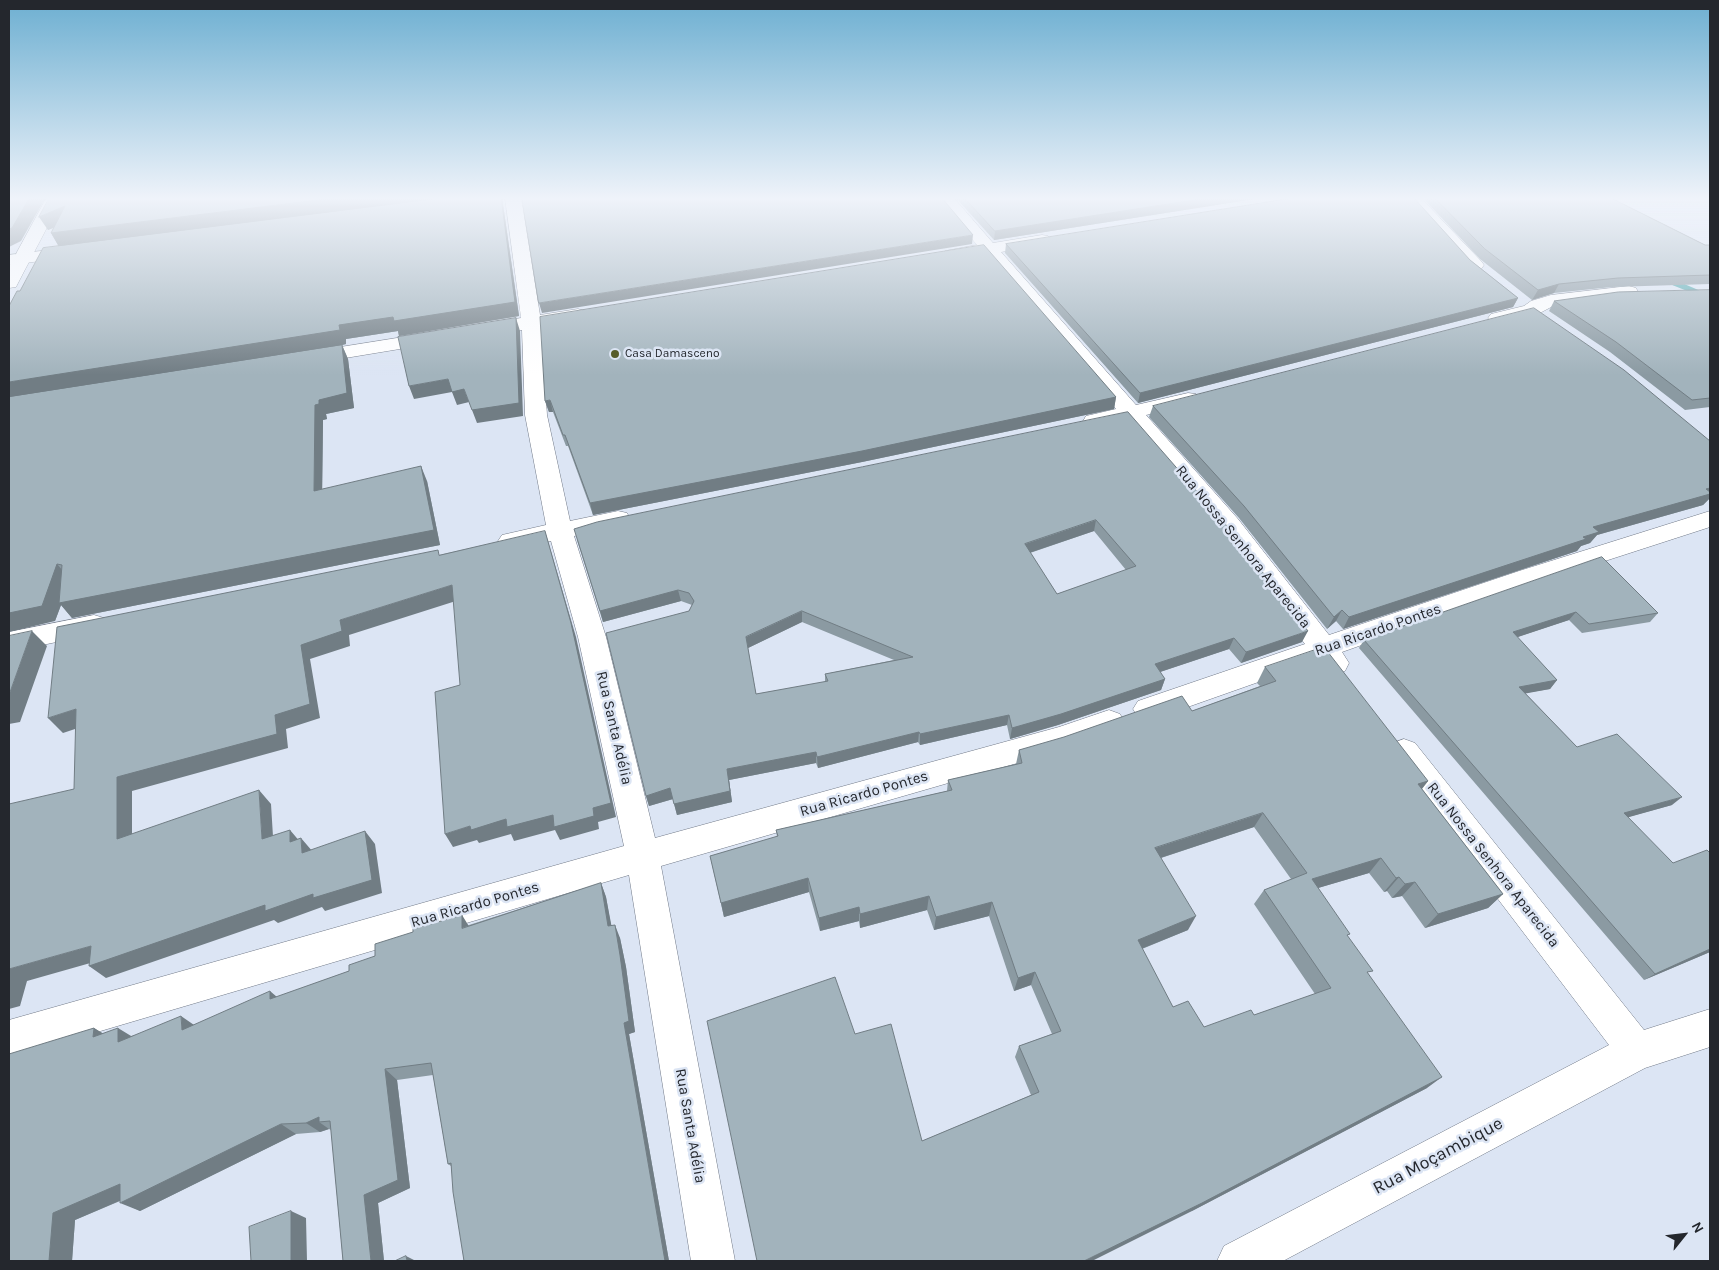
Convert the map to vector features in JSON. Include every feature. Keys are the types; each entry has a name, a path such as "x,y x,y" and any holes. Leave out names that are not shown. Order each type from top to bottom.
{"street":[{"path":"9,284 16,260 44,256"},
{"name":"Rua Santa Adélia","path":"516,256 531,322 536,415 560,531 606,633 713,1261"},
{"path":"931,258 942,256"},
{"name":"Rua Nossa Senhora Aparecida","path":"996,256 1229,525 1349,680"},
{"path":"1466,256 1491,279"},
{"path":"1474,325 1550,301 1621,292 1651,292"},
{"path":"294,360 599,311"},
{"path":"1074,426 1208,394"},
{"path":"492,545 638,516"},
{"name":"Rua Ricardo Pontes","path":"9,1039 643,856 1059,739 1528,578 1710,519"},
{"path":"9,642 115,621"},
{"name":"Rua Nossa Senhora Aparecida","path":"1392,736 1637,1051"},
{"name":"Rua Moçambique","path":"1239,1261 1637,1051 1710,1028"}],"building":[{"path":"39,256 509,256 515,302 394,321 393,317 339,325 340,330 9,382 9,306 17,291 20,291"},
{"path":"532,256 837,256 539,303"},
{"path":"915,256 994,256 1116,397 862,451 590,503 550,400 545,401 540,317"},
{"path":"1017,256 1467,256 1518,298 1140,393"},
{"path":"1494,256 1710,256 1710,275 1618,278 1559,284 1538,290"},
{"path":"1710,290 1710,398 1692,400 1616,342 1554,301 1618,292"},
{"path":"1534,308 1624,370 1710,441 1710,488 1706,489 1710,494 1593,527 1599,532 1583,537 1586,539 1349,617 1342,610 1334,617 1244,506 1153,406"},
{"path":"516,318 519,403 472,410 464,389 452,392 448,379 409,386 398,337"},
{"path":"342,345 347,393 319,400 319,404 315,405 314,491 421,466 434,530 59,603 62,565 57,564 42,606 9,613 9,397"},
{"path":"1128,412 1223,521 1308,631 1246,652 1234,638 1155,664 1165,679 1061,714 1012,728 1009,715 920,734 919,732 817,757 816,752 727,769 730,791 674,804 670,788 646,796 606,633 689,611 694,601 689,593 678,590 600,611 574,529 597,522","holes":["1096,520 1136,566 1057,594 1025,544","802,611 913,657 825,674 828,681 756,694 746,637"]},
{"path":"545,531 571,623 611,803 593,808 594,816 554,827 553,815 507,827 506,819 471,830 470,826 445,834 435,692 460,685 452,585 340,620 342,631 301,645 310,704 275,715 277,734 117,777 117,839 259,790 262,839 290,830 290,842 301,838 302,853 365,831 372,880 313,898 313,894 265,911 265,905 89,966 91,946 9,969 9,804 74,789 76,709 48,718 57,627 438,550 439,555"},
{"path":"1602,557 1658,613 1589,624 1576,612 1513,632 1557,680 1519,687 1577,747 1617,734 1682,797 1624,813 1673,863 1707,850 1710,853 1710,949 1655,974 1364,640"},
{"path":"32,631 9,695 9,636"},
{"path":"1324,647 1428,781 1418,784 1503,894 1438,914 1415,882 1405,884 1399,877 1396,878 1381,858 1312,879 1350,934 1347,935 1373,971 1367,972 1442,1077 1202,1203 1084,1261 757,1261 707,1021 835,977 855,1034 891,1024 922,1141 1039,1092 1019,1046 1061,1031 1035,972 1018,978 992,902 936,917 929,896 860,914 859,907 819,918 808,878 721,903 710,856 778,836 776,830 952,790 948,780 1022,763 1019,750 1064,737 1182,696 1192,711 1276,681 1265,667","holes":["1263,813 1307,873 1264,890 1331,988 1254,1015 1251,1010 1204,1027 1188,1001 1173,1007 1138,940 1196,916 1155,848"]},
{"path":"601,883 608,926 615,925 629,1021 624,1023 665,1261 464,1261 453,1192 451,1163 448,1164 431,1063 385,1069 398,1180 364,1195 371,1261 343,1261 330,1121 319,1122 319,1117 306,1123 281,1124 120,1203 120,1184 53,1213 49,1261 9,1261 9,1054 94,1028 93,1037 118,1028 118,1042 181,1016 182,1030 270,991 270,999 349,971 349,965 375,956 375,944 413,932 413,929 462,915 462,928"},
{"path":"291,1211 291,1261 251,1261 249,1227"},
{"path":"406,1256 407,1261 395,1261"}],"waterway":[{"path":"1665,279 1710,298"}],"place":[{"name":"Casa Damasceno","path":"615,354"}]}
